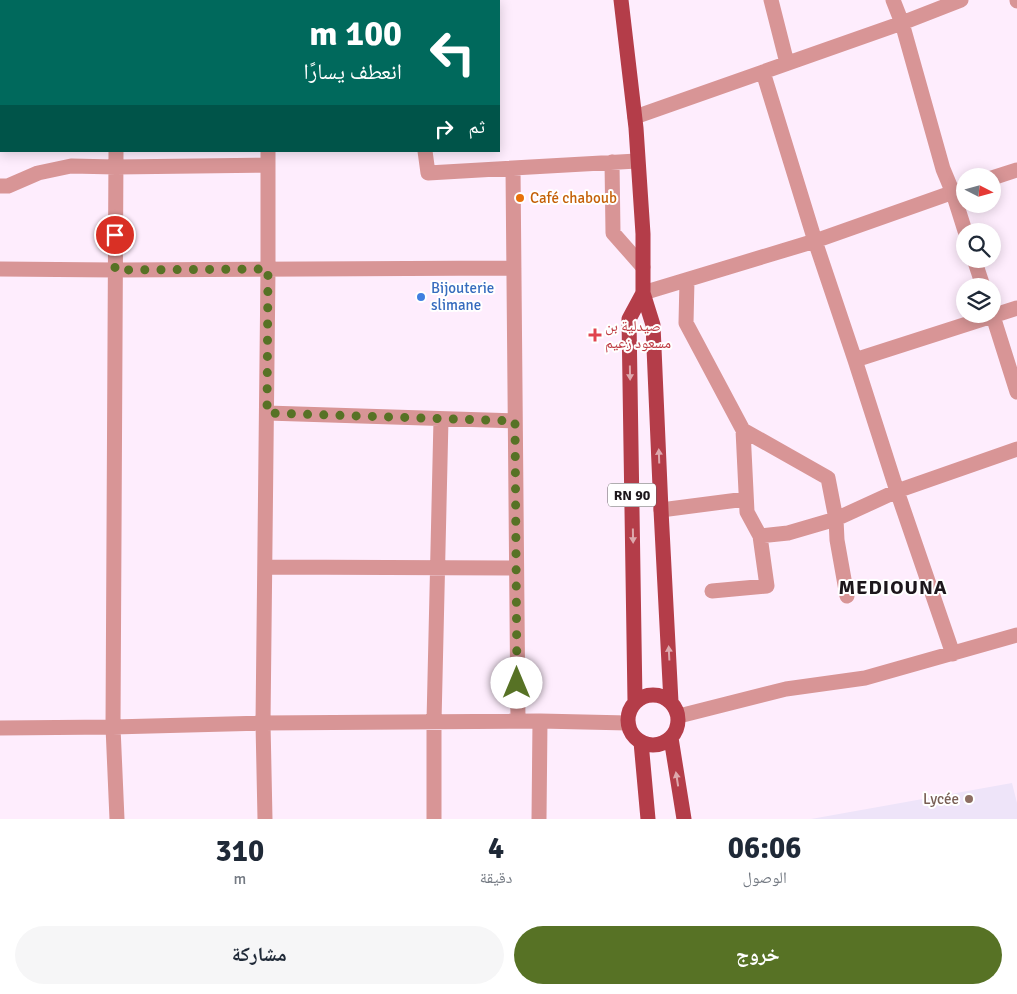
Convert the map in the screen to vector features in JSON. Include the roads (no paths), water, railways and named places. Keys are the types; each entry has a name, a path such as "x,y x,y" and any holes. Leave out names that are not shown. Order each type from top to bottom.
{"main road":[{"name":"RN 90","path":"621,0 634,117 643,234 643,293 654,325 672,702 679,716"},
{"name":"RN 90","path":"628,723 628,715 636,701 629,319 643,293"},
{"path":"636,701 642,696 658,694 672,702"},
{"path":"628,723 630,731 635,738 649,745 657,745 664,743 676,732 679,716"},
{"path":"671,738 684,819"},
{"path":"641,742 648,819"}],"street":[{"path":"771,0 787,63"},
{"path":"893,0 902,23 942,169 956,186"},
{"path":"634,117 902,23 961,0"},
{"path":"763,72 815,241 953,654"},
{"path":"116,152 113,727 117,819"},
{"path":"425,152 428,174 637,161"},
{"path":"0,186 8,186 38,173 71,166 116,167 268,158 263,723 265,819"},
{"path":"612,162 613,233 643,267"},
{"path":"513,168 518,721"},
{"path":"1001,175 1017,170"},
{"path":"643,293 815,241 956,191"},
{"path":"0,269 514,268"},
{"path":"687,280 686,323 743,430 747,512 760,536 766,586 712,592"},
{"path":"1001,312 1017,308"},
{"path":"855,360 966,323"},
{"path":"996,323 1017,392"},
{"path":"267,413 515,421"},
{"path":"434,819 434,722 441,419"},
{"path":"743,430 828,478 847,596"},
{"path":"760,536 788,533 836,519 897,491 1017,449"},
{"path":"662,510 746,499"},
{"path":"265,566 516,568"},
{"path":"679,716 786,689 865,678 1017,635"},
{"path":"0,728 263,723 518,721 628,723"},
{"path":"539,819 540,721"}],"place":[{"name":"Café chaboub","path":"520,198"},
{"name":"Bijouterie slimane","path":"421,297"},
{"name":"صيدلية بن مسعود زعيم","path":"595,335"},
{"name":"Lycée","path":"969,799"}],"district":[{"name":"MEDIOUNA","path":"893,587"}]}
